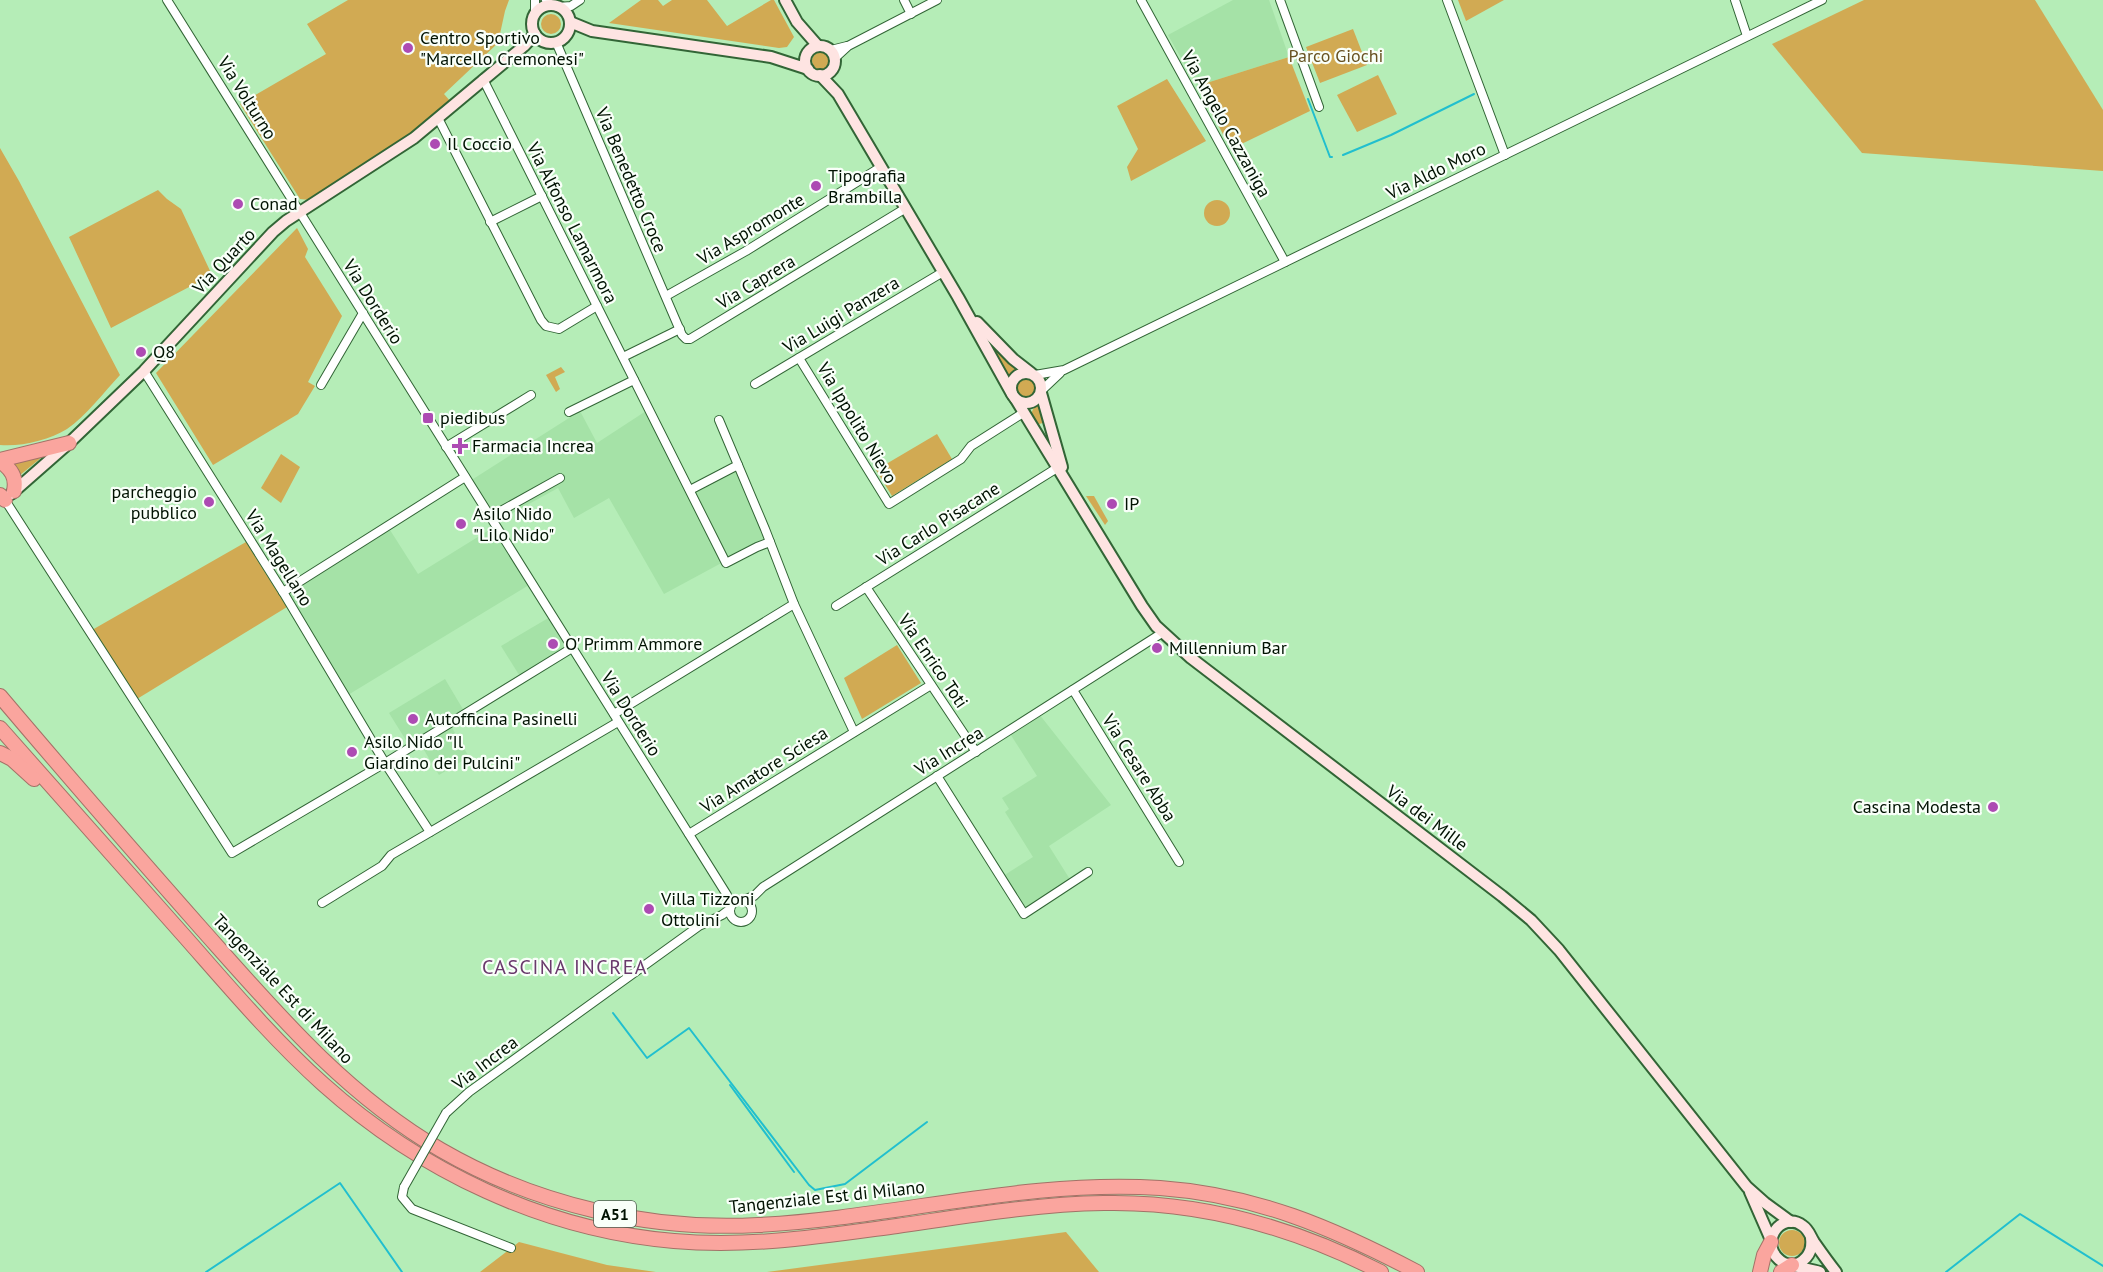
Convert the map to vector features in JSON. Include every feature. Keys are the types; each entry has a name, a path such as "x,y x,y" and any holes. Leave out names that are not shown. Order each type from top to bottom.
{"highway":[{"path":"0,461 69,443"},
{"path":"0,461 14,476 5,498"},
{"name":"Tangenziale Est di Milano","path":"0,696 82,793 276,1013 313,1051 361,1094 398,1122 441,1150 497,1178 541,1194 615,1215 666,1223 720,1226 791,1222 1012,1193 1071,1188 1113,1186 1179,1190 1241,1200 1296,1216 1351,1239 1417,1272"},
{"name":"Tangenziale Est di Milano","path":"0,728 264,1026 341,1099 387,1135 439,1168 494,1195 590,1228 672,1241 723,1244 800,1239 1035,1208 1104,1203 1147,1204 1222,1214 1270,1226 1327,1246 1381,1272"},
{"path":"0,753 21,766 72,818 103,845"},
{"path":"1760,1272 1764,1255 1771,1241"}],"main road":[{"path":"785,0 811,50"},
{"path":"559,41 568,32 570,22 566,13 551,4 544,6 535,14 532,24 538,37 546,42 559,41 592,31"},
{"path":"570,22 592,31 771,57 820,75 824,75 833,59 827,47 771,57"},
{"name":"Via Quarto","path":"5,498 69,443 144,371 273,232 403,146 483,79 538,37"},
{"path":"808,69 806,61 811,50"},
{"name":"Via dei Mille","path":"833,59 835,90"},
{"name":"Via dei Mille","path":"820,75 835,90 906,208 1023,413 1142,606 1162,633 1191,658 1531,920 1564,956 1747,1186 1791,1222"},
{"name":"Via dei Mille","path":"957,297 989,336 1033,374"},
{"path":"1021,373 1033,374 1041,382 1042,392 1038,398 1024,404 1013,396 1011,389 1013,379 1021,373"},
{"name":"Via dei Mille","path":"1042,392 1057,453 1074,494"},
{"name":"Via dei Mille","path":"1747,1186 1771,1241"},
{"path":"1820,1272 1790,1267 1783,1262 1775,1255 1771,1241 1773,1232 1778,1227 1791,1222 1804,1227 1836,1272"},
{"path":"1790,1267 1803,1261 1808,1255 1812,1245 1811,1238"}],"street":[{"name":"Via Volturno","path":"168,0 300,213"},
{"path":"535,0 535,14"},
{"path":"551,4 571,6 580,0"},
{"path":"904,0 911,14"},
{"path":"833,59 848,46 937,0"},
{"name":"Via Angelo Cazzaniga","path":"1141,0 1285,262"},
{"path":"1280,0 1319,107"},
{"path":"1447,0 1505,155"},
{"path":"1735,0 1748,36"},
{"name":"Via Aldo Moro","path":"1033,374 1064,370 1822,0"},
{"name":"Via Benedetto Croce","path":"559,41 680,328"},
{"name":"Via Alfonso Lamarmora","path":"483,79 726,563 770,542"},
{"path":"438,118 546,326 559,329 597,306"},
{"name":"Via Aspromonte","path":"666,296 746,251 881,167"},
{"path":"490,222 542,196"},
{"name":"Via Caprera","path":"680,328 684,338 690,339 906,208"},
{"name":"Via Dorderio","path":"300,213 727,895 730,908"},
{"name":"Via Luigi Panzera","path":"755,384 943,272"},
{"path":"321,385 363,313"},
{"path":"623,357 680,328"},
{"name":"Via Ippolito Nievo","path":"799,358 889,504 961,459 971,446 1023,413"},
{"name":"Via Aldo Moro","path":"1042,392 1064,370"},
{"name":"Via Magellano","path":"144,371 283,592 385,763 430,832"},
{"path":"569,412 634,380"},
{"path":"446,447 531,395"},
{"name":"Via Amatore Sciesa","path":"719,420 794,603 854,732"},
{"path":"690,490 738,465"},
{"name":"Via Carlo Pisacane","path":"836,606 1057,468"},
{"path":"283,592 465,477"},
{"path":"490,518 560,478"},
{"path":"5,498 232,853 385,763 572,648"},
{"name":"Via Enrico Toti","path":"866,587 976,752"},
{"path":"614,714 794,603"},
{"name":"Via Increa","path":"511,1248 412,1209 402,1197 404,1187 446,1113 469,1092 699,926 722,915 740,900 754,896 763,887 1162,633"},
{"name":"Via Amatore Sciesa","path":"689,834 931,685"},
{"name":"Via Cesare Abba","path":"1073,690 1179,862"},
{"path":"322,903 382,866 391,855 618,722"},
{"path":"937,776 1024,914 1088,872"},
{"path":"727,895 751,906"},
{"path":"722,915 741,922 747,920 752,913 751,906 754,896"},
{"path":"730,908 734,920"}],"shaded area":[{"path":"1233,0 1269,0 1289,57 1197,86 1168,35"},
{"path":"580,411 597,443 646,411 687,493 737,468 768,541 664,594 609,498 574,518 558,488 496,522 470,481"},
{"path":"494,527 529,585 343,698 282,598 390,530 418,574"},
{"path":"550,617 569,648 521,678 501,646"},
{"path":"445,679 467,716 451,726 469,757 439,775 421,745 412,750 389,713"},
{"path":"1039,714 1111,805 1049,846 1071,881 1025,911 1003,876 1033,857 1005,812 1009,809 1002,798 1037,776 1009,732"}],"green space":[{"path":"348,0 509,0 498,43 444,94 451,102 417,131 310,200 300,199 240,104 326,54 307,24"},
{"path":"641,0 658,0 663,6 672,0 707,0 727,26 774,0 794,37 787,47 779,48 609,23"},
{"path":"1458,0 1504,0 1466,21"},
{"path":"1864,0 2035,0 2103,110 2103,171 1862,153 1772,44"},
{"path":"551,14 558,17 561,24 558,31 551,34 544,31 541,24 544,17"},
{"name":"Parco Giochi","path":"1353,29 1367,65 1320,83 1306,47"},
{"path":"821,52 827,55 830,61 827,67 821,70 815,67 812,61 815,55"},
{"path":"1289,57 1310,111 1231,149 1197,86"},
{"path":"1378,75 1397,114 1357,132 1337,95"},
{"path":"1167,79 1206,141 1131,181 1127,167 1138,149 1117,106"},
{"path":"0,148 120,375 88,411 67,429 35,442 17,445 0,445"},
{"path":"158,190 181,209 212,275 111,328 69,237"},
{"path":"1217,200 1226,204 1230,213 1226,222 1217,226 1208,222 1204,213 1208,204"},
{"path":"297,228 308,249 305,257 342,316 308,382 315,386 298,414 213,465 156,373"},
{"path":"985,337 1019,370 1009,378"},
{"path":"561,367 565,372 555,377 560,389 556,392 546,375"},
{"path":"1028,376 1036,379 1039,387 1036,395 1028,398 1020,395 1017,387 1020,379"},
{"path":"1040,404 1046,422 1036,425 1031,415 1033,409"},
{"path":"937,434 952,459 892,496 876,470"},
{"path":"47,453 19,476 11,462"},
{"path":"281,454 300,467 281,503 261,488"},
{"path":"1086,496 1094,496 1108,521 1105,525"},
{"path":"246,542 287,607 137,699 92,630"},
{"path":"897,645 921,683 862,719 844,678"},
{"path":"1792,1230 1801,1234 1805,1243 1801,1252 1792,1256 1783,1252 1779,1243 1783,1234"},
{"path":"1066,1232 1099,1272 767,1272"},
{"path":"519,1242 607,1265 656,1272 480,1272"}],"waterway":[{"path":"1343,155 1391,135 1474,94"},
{"path":"1308,99 1330,157 1332,157"},
{"path":"613,1013 647,1058 689,1028 815,1190 845,1184 927,1122"},
{"path":"730,1085 794,1172"},
{"path":"206,1272 340,1183 402,1272"},
{"path":"1946,1272 2020,1214 2103,1266"}],"place":[{"name":"Centro Sportivo \"Marcello Cremonesi\"","path":"408,48"},
{"name":"Il Coccio","path":"435,144"},
{"name":"Tipografia Brambilla","path":"816,186"},
{"name":"Conad","path":"238,204"},
{"name":"Q8","path":"141,352"},
{"name":"piedibus","path":"428,418"},
{"name":"Farmacia Increa","path":"460,446"},
{"name":"parcheggio pubblico","path":"209,502"},
{"name":"IP","path":"1112,504"},
{"name":"Asilo Nido \"Lilo Nido\"","path":"461,524"},
{"name":"O' Primm Ammore","path":"553,644"},
{"name":"Millennium Bar","path":"1157,648"},
{"name":"Autofficina Pasinelli","path":"413,719"},
{"name":"Asilo Nido \"Il Giardino dei Pulcini\"","path":"352,752"},
{"name":"Cascina Modesta","path":"1993,807"},
{"name":"Villa Tizzoni Ottolini","path":"649,909"}],"district":[{"name":"CASCINA INCREA","path":"565,967"}]}
